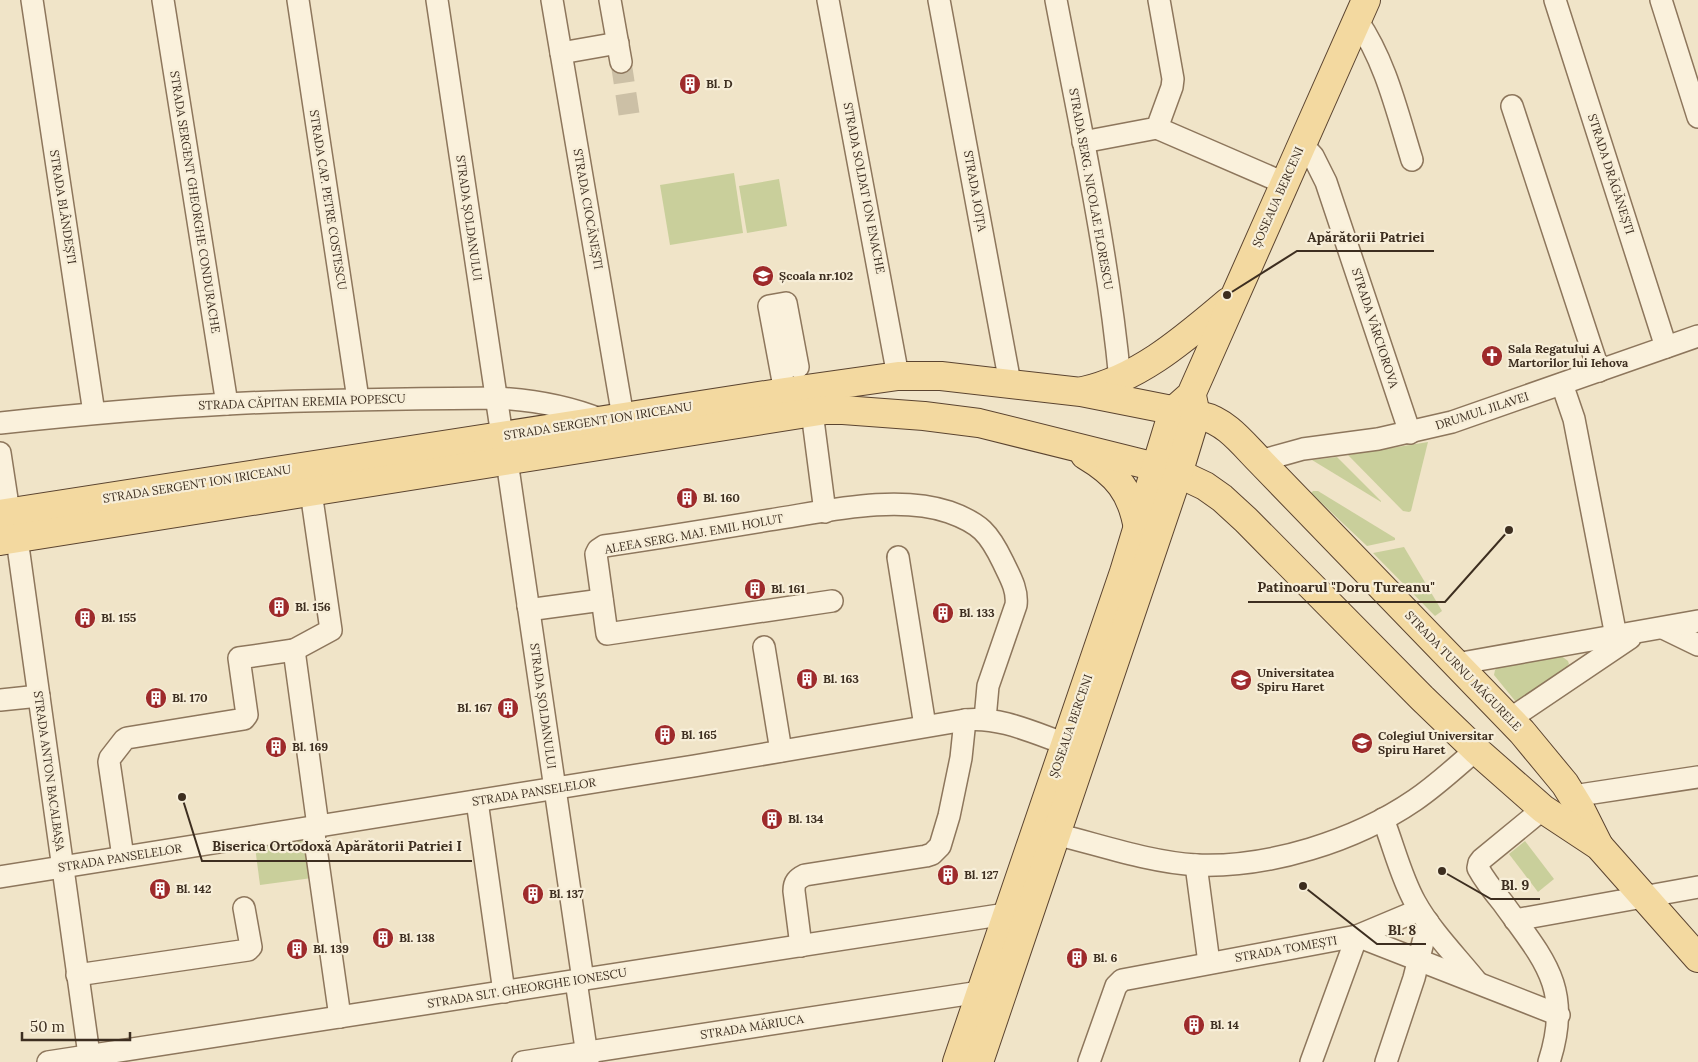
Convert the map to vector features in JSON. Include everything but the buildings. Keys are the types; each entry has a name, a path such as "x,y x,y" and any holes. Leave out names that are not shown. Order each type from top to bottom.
{"main road":[{"name":"ȘOSEAUA BERCENI","path":"979,1062 1055,834 1075,748 1138,529 1233,298 1362,10"},
{"path":"1081,392 1120,380 1164,353 1233,298"},
{"name":"STRADA SERGENT ION IRICEANU","path":"9,540 311,492 504,449 613,419 898,376 941,376 1081,392 1176,434"},
{"name":"STRADA SERGENT ION IRICEANU","path":"5,513 504,449 812,412 843,410 953,419 1001,428 1066,445 1176,434"},
{"name":"STRADA TURNU MĂGURELE","path":"1599,846 1574,796 1551,766 1510,720 1260,461 1220,423 1211,418 1176,434 1196,481 1213,491 1246,520 1476,750 1543,809 1599,846 1698,958"},
{"name":"ȘOSEAUA BERCENI","path":"957,1062 1006,914 1138,594 1176,434"},
{"path":"1066,445 1100,465 1122,485 1132,503 1138,529"},
{"path":"1138,594 1150,578 1187,503 1197,493 1206,490 1213,491"}],"street":[{"name":"STRADA BLÂNDEȘTI","path":"32,0 94,413"},
{"name":"STRADA SERGENT GHEORGHE CONDURACHE","path":"162,0 227,404"},
{"name":"STRADA CAP. PETRE COSTESCU","path":"298,0 358,399"},
{"name":"STRADA ȘOLDANULUI","path":"437,0 555,788 587,1057"},
{"name":"STRADA CIOCĂNEȘTI","path":"552,0 613,419"},
{"path":"561,53 619,53 610,0"},
{"name":"STRADA SOLDAT ION ENACHE","path":"828,0 898,376"},
{"name":"STRADA JOIȚA","path":"939,0 1010,383"},
{"name":"STRADA SERG. NICOLAE FLORESCU","path":"1056,0 1110,285 1120,380"},
{"path":"1157,128 1172,87 1173,79 1159,0"},
{"name":"STRADA DRĂGĂNEȘTI","path":"1555,0 1666,347"},
{"path":"1661,0 1698,117"},
{"path":"1362,10 1367,34 1380,58 1412,160"},
{"path":"1512,106 1599,371"},
{"path":"1083,142 1157,128 1284,183"},
{"name":"STRADA VÂRCIOROVA","path":"1302,144 1313,156 1326,182 1410,433"},
{"path":"785,392 769,306 786,303 798,367"},
{"name":"DRUMUL JILAVEI","path":"1260,461 1303,449 1358,443 1410,433 1470,416 1698,336"},
{"path":"1562,384 1574,419 1616,636"},
{"name":"STRADA CĂPITAN EREMIA POPESCU","path":"0,423 94,413 227,404 358,399 496,398 516,399 561,407 613,419"},
{"path":"801,946 794,891 794,884 798,878 805,875 926,856 932,854 940,846 956,786 961,758 1017,600 1013,584 995,546 986,533 973,523 949,512 919,506 875,505 825,512 812,412"},
{"path":"0,453 5,513"},
{"path":"123,858 109,762 110,758 127,738 244,719 246,715 239,658 294,650 331,630 311,492"},
{"name":"ALEEA SERG. MAJ. EMIL HOLUT","path":"602,600 596,557 598,550 602,547 825,512"},
{"name":"STRADA ANTON BACALBAȘA","path":"9,540 39,696 89,1059"},
{"path":"898,557 925,726"},
{"path":"528,606 535,609 602,600 607,634 832,601"},
{"path":"1456,664 1698,622"},
{"path":"1510,720 1624,641 1655,629 1698,645"},
{"path":"1574,643 1585,667"},
{"path":"764,647 781,751"},
{"path":"294,650 340,1017"},
{"path":"0,700 39,696"},
{"name":"STRADA PANSELELOR","path":"0,877 476,801 925,726 975,720 1075,748"},
{"path":"1055,834 1146,857 1196,865 1241,862 1298,852 1340,838 1383,819 1435,786 1476,750"},
{"path":"1574,796 1698,777"},
{"path":"476,801 504,992"},
{"path":"1543,809 1479,863 1478,868 1547,967 1554,983 1559,1015 1558,1027 1549,1062"},
{"path":"1383,819 1408,888 1424,916 1478,984"},
{"path":"1196,865 1209,963"},
{"path":"1515,920 1698,887"},
{"path":"77,975 248,950 251,947 244,908"},
{"name":"STRADA SLT. GHEORGHE IONESCU","path":"48,1062 89,1059 340,1017 1006,914"},
{"path":"1386,1062 1419,961 1424,916"},
{"name":"STRADA TOMEȘTI","path":"1089,1062 1116,986 1122,980 1357,936 1424,916"},
{"path":"1311,1062 1357,936 1559,1015"},
{"name":"STRADA MĂRIUCA","path":"523,1062 587,1057 980,992"}],"green space":[{"path":"734,173 743,233 670,245 660,185"},
{"path":"779,179 787,226 747,233 739,186"},
{"path":"1428,442 1411,511 1409,512 1403,511 1348,455"},
{"path":"1337,457 1381,501 1381,502 1312,460"},
{"path":"1318,491 1395,538 1395,540 1367,546 1311,493"},
{"path":"1404,547 1442,611 1435,616 1373,553"},
{"path":"1560,655 1568,661 1569,664 1566,668 1521,703 1516,702 1494,675 1495,670 1499,666"},
{"path":"307,840 312,878 260,885 255,847"},
{"path":"1525,841 1554,879 1538,892 1509,854"}],"tunnel":[{"path":"621,62 629,114"}],"place":[{"name":"Bl. D","path":"690,84"},
{"name":"Școala nr.102","path":"763,276"},
{"name":"Apărătorii Patriei","path":"1227,295"},
{"name":"Sala Regatului A Martorilor lui Iehova","path":"1492,356"},
{"name":"Bl. 160","path":"687,498"},
{"name":"Patinoarul \"Doru Tureanu\"","path":"1509,530"},
{"name":"Bl. 161","path":"755,589"},
{"name":"Bl. 156","path":"279,607"},
{"name":"Bl. 133","path":"943,613"},
{"name":"Bl. 155","path":"85,618"},
{"name":"Bl. 163","path":"807,679"},
{"name":"Universitatea Spiru Haret","path":"1241,680"},
{"name":"Bl. 170","path":"156,698"},
{"name":"Bl. 167","path":"508,708"},
{"name":"Bl. 165","path":"665,735"},
{"name":"Colegiul Universitar Spiru Haret","path":"1362,743"},
{"name":"Bl. 169","path":"276,747"},
{"name":"Biserica Ortodoxă Apărătorii Patriei I","path":"182,797"},
{"name":"Bl. 134","path":"772,819"},
{"name":"Bl. 9","path":"1442,871"},
{"name":"Bl. 127","path":"948,875"},
{"name":"Bl. 8","path":"1303,886"},
{"name":"Bl. 142","path":"160,889"},
{"name":"Bl. 137","path":"533,894"},
{"name":"Bl. 138","path":"383,938"},
{"name":"Bl. 139","path":"297,949"},
{"name":"Bl. 6","path":"1077,958"},
{"name":"Bl. 14","path":"1194,1025"}]}
